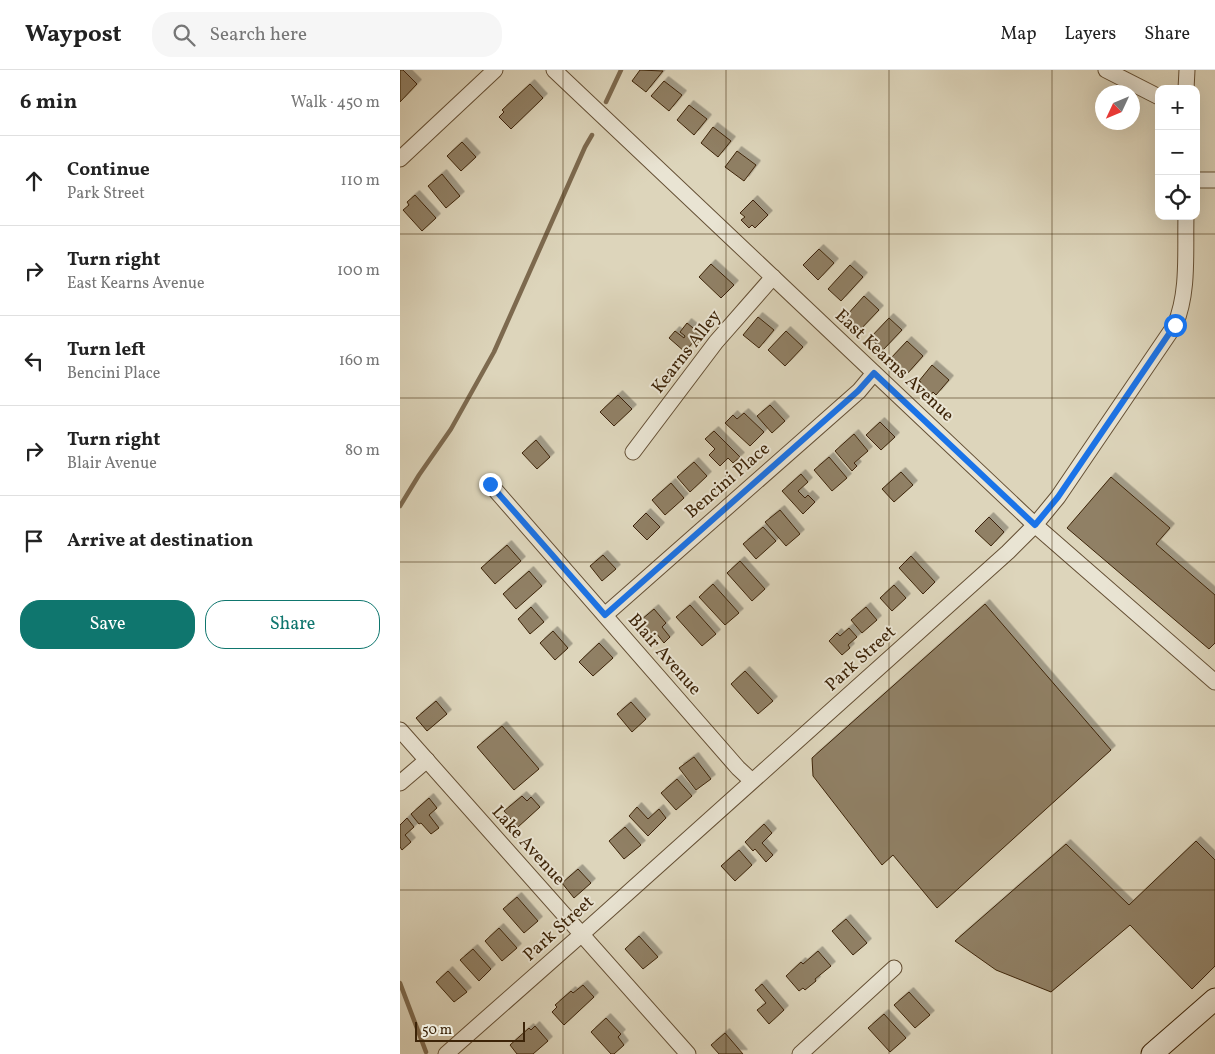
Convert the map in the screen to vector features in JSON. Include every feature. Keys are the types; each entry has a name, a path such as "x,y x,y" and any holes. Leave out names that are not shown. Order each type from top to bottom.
{"street":[{"path":"400,159 496,70"},
{"name":"East Kearns Avenue","path":"554,70 1035,525 1215,682"},
{"path":"1106,70 1155,95"},
{"path":"1186,85 1187,70"},
{"path":"1200,180 1215,180"},
{"name":"Park Street","path":"446,1054 1008,552 1035,525 1058,497 1175,325 1180,313 1184,292 1186,220"},
{"name":"Kearns Alley","path":"633,452 716,342 773,277"},
{"name":"Bencini Place","path":"605,615 858,391 874,373"},
{"name":"Blair Avenue","path":"490,484 738,768 752,781"},
{"name":"Lake Avenue","path":"400,730 688,1054"},
{"path":"400,783 427,760"},
{"path":"800,1054 894,968"},
{"path":"1152,1054 1215,999"}],"building":[{"path":"400,70 403,70 417,84 400,102"},
{"path":"640,70 663,71 646,92 632,81"},
{"path":"664,81 682,95 669,111 651,96"},
{"path":"530,84 543,98 511,129 499,117 504,112 502,110"},
{"path":"689,105 707,119 694,135 677,120"},
{"path":"713,127 731,141 718,157 701,143"},
{"path":"462,142 476,157 461,171 447,156"},
{"path":"737,151 756,165 744,181 725,167"},
{"path":"442,174 460,196 446,208 428,186"},
{"path":"415,195 436,218 422,231 403,210 409,205 407,202"},
{"path":"753,200 768,215 755,228 752,225 749,228 741,220 745,217 740,213"},
{"path":"819,249 834,263 818,280 803,265"},
{"path":"711,264 734,285 721,298 699,277"},
{"path":"850,265 863,277 841,301 828,289"},
{"path":"864,296 879,310 858,332 848,323 852,320 847,315"},
{"path":"758,317 774,330 759,348 743,335"},
{"path":"889,318 902,330 883,350 870,338"},
{"path":"687,323 703,336 696,345 693,342 685,352 669,338 675,331 684,338 685,336 680,332"},
{"path":"786,331 803,347 785,366 768,350"},
{"path":"907,341 923,356 907,374 890,359"},
{"path":"932,365 949,380 936,395 933,392 930,396 918,386 921,382 919,381"},
{"path":"618,395 632,409 614,426 600,412"},
{"path":"770,405 785,421 772,433 757,416"},
{"path":"744,413 764,432 750,446 725,423 733,415 737,419"},
{"path":"880,422 895,437 881,450 866,435"},
{"path":"714,431 740,457 733,463 728,458 720,466 709,455 715,449 705,439"},
{"path":"854,434 868,451 854,463 857,466 852,471 835,451"},
{"path":"536,440 550,457 537,469 522,453"},
{"path":"829,457 847,478 832,491 814,470"},
{"path":"694,462 707,476 690,492 677,477"},
{"path":"901,472 913,485 894,502 882,489"},
{"path":"801,474 808,482 798,491 805,498 808,495 815,502 803,514 782,491"},
{"path":"1111,477 1170,528 1156,544 1215,595 1215,643 1209,649 1067,528"},
{"path":"671,483 684,498 665,515 652,500"},
{"path":"780,510 800,534 786,546 765,522"},
{"path":"646,513 660,527 647,540 633,526"},
{"path":"989,517 1004,532 991,546 975,531"},
{"path":"763,527 776,541 756,559 743,544"},
{"path":"507,545 521,561 495,584 481,568"},
{"path":"603,555 616,569 602,581 590,566"},
{"path":"911,556 935,582 923,594 899,568"},
{"path":"740,561 765,589 752,601 727,573"},
{"path":"529,571 542,586 516,609 503,594"},
{"path":"713,584 739,613 725,625 699,597"},
{"path":"894,585 906,598 892,611 880,598"},
{"path":"985,604 1111,750 937,908 893,855 882,865 813,776 812,758"},
{"path":"690,605 716,634 702,646 676,617"},
{"path":"531,607 544,622 530,634 518,619"},
{"path":"866,607 877,620 862,633 851,620"},
{"path":"654,609 666,623 662,627 670,637 664,643 656,633 648,640 635,625"},
{"path":"849,628 857,637 848,645 850,648 842,655 829,641 837,633 840,636"},
{"path":"553,631 568,648 555,660 540,643"},
{"path":"599,643 613,658 593,676 579,662"},
{"path":"745,671 773,701 758,714 731,684"},
{"path":"436,701 447,714 427,731 416,718"},
{"path":"631,702 646,719 632,732 617,714"},
{"path":"502,726 539,769 514,790 477,747"},
{"path":"694,757 711,779 696,790 679,768"},
{"path":"677,779 692,796 676,810 661,793"},
{"path":"522,796 527,801 531,797 540,807 518,827 504,811"},
{"path":"429,798 437,808 429,815 439,828 431,834 411,814"},
{"path":"637,807 648,819 659,809 666,818 648,836 629,816"},
{"path":"407,818 414,827 405,835 411,842 402,850 400,847 400,825"},
{"path":"764,824 772,833 762,843 773,855 766,862 755,849 753,851 745,842"},
{"path":"625,827 641,845 624,859 609,841"},
{"path":"1196,841 1215,860 1215,966 1192,989 1130,925 1051,992 996,970 955,941 1066,844 1129,905"},
{"path":"739,850 752,865 735,881 721,866"},
{"path":"578,869 591,883 574,898 562,883"},
{"path":"517,897 538,921 524,933 503,909"},
{"path":"846,919 867,943 853,955 832,931"},
{"path":"499,928 517,948 502,961 485,941"},
{"path":"639,936 658,957 643,969 625,949"},
{"path":"473,949 491,969 479,981 460,960"},
{"path":"818,951 831,966 805,990 803,988 799,991 786,976 801,962 803,964"},
{"path":"448,971 467,992 454,1002 436,982"},
{"path":"762,984 784,1010 769,1024 757,1010 766,1003 755,990"},
{"path":"583,985 594,997 564,1025 552,1012 557,1007 555,1005 571,991 573,993"},
{"path":"909,992 930,1015 915,1028 894,1005"},
{"path":"884,1014 906,1038 890,1052 868,1028"},
{"path":"606,1018 621,1034 618,1037 624,1045 614,1054 611,1054 591,1032"},
{"path":"535,1026 548,1041 533,1054 517,1054 510,1045 529,1028 531,1030"},
{"path":"725,1033 743,1054 719,1054 711,1045"}],"waterway":[{"path":"606,102 621,70"},
{"path":"400,506 451,429 494,352 592,135"},
{"path":"400,983 426,1052"}],"route":[{"path":"490,484 605,615 858,391 874,373 1035,525 1058,497 1175,325"}]}
